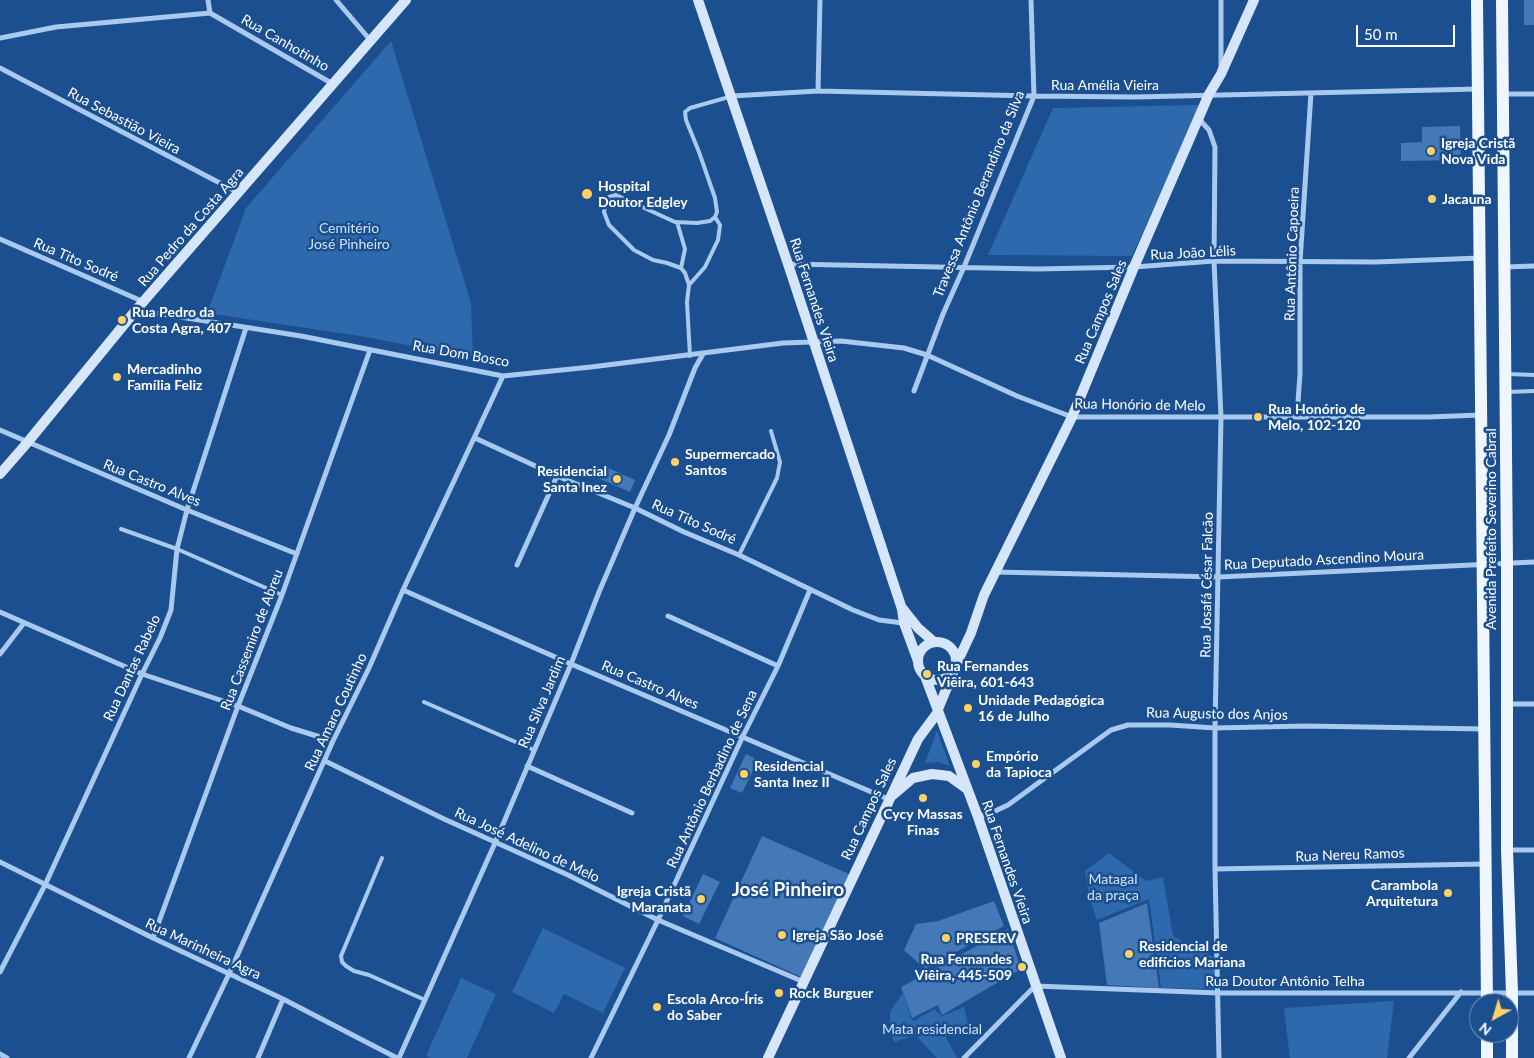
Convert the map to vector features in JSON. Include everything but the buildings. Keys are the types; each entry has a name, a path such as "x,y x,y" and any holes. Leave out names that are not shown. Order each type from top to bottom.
{"main road":[{"name":"Avenida Prefeito Severino Cabral","path":"1477,0 1487,993"},
{"name":"Avenida Prefeito Severino Cabral","path":"1502,0 1507,563 1507,850 1512,993"},
{"path":"1487,1043 1487,1058"},
{"name":"Avenida Prefeito Severino Cabral","path":"1512,1043 1512,1058"}],"street":[{"path":"0,38 56,27 210,13 208,0"},
{"path":"336,0 371,41"},
{"name":"Rua Pedro da Costa Agra","path":"0,474 136,310 406,0"},
{"name":"Rua Fernandes Vieira","path":"698,0 814,342 902,609 904,623 918,661"},
{"path":"818,91 820,0"},
{"name":"Travessa Antônio Berandino da Silva","path":"914,391 942,314 964,268 1034,96 1032,0"},
{"path":"1221,0 1221,74"},
{"name":"Rua Campos Sales","path":"768,1058 888,799 918,738 938,710 984,595 1072,417 1209,94 1221,74 1254,0"},
{"name":"Rua Canhotinho","path":"210,13 333,84"},
{"name":"Rua Sebastião Vieira","path":"0,68 239,193"},
{"name":"Rua Amélia Vieira","path":"732,96 818,91 1136,97 1478,89"},
{"name":"Rua Antônio Capoeira","path":"1297,416 1300,374 1300,262 1311,93"},
{"path":"1502,94 1534,94"},
{"name":"Rua Josafá César Falcão","path":"1199,119 1209,130 1215,146 1214,261 1221,417 1215,728 1215,869 1219,1058"},
{"name":"Rua Tito Sodré","path":"0,239 144,302"},
{"name":"Rua João Lélis","path":"788,264 1038,269 1134,267 1214,261 1376,262 1480,258"},
{"path":"1504,267 1534,266"},
{"name":"Rua Dom Bosco","path":"136,310 302,336 503,376 690,356 783,343 814,342"},
{"name":"Rua Dantas Rabelo","path":"0,972 45,885 160,638 171,610 177,549 187,510 246,328"},
{"name":"Rua Honório de Melo","path":"814,342 841,341 904,348 928,355 1018,396 1072,417 1428,417 1481,415"},
{"name":"Rua Cassemiro de Abreu","path":"153,938 238,706 282,595 370,350"},
{"name":"Rua Silva Jardim","path":"398,1058 495,843 635,508 669,435 695,368 703,354"},
{"name":"Rua Amaro Coutinho","path":"189,1058 229,974 333,741 369,668 403,590 503,376"},
{"name":"Rua Castro Alves","path":"0,430 187,510 297,554"},
{"name":"Rua Tito Sodré","path":"475,438 557,476 635,508 684,532 739,555 870,617 904,623"},
{"path":"517,565 557,476"},
{"name":"Rua Deputado Ascendino Moura","path":"995,572 1219,576 1534,562"},
{"name":"Rua Castro Alves","path":"403,590 742,738 888,799"},
{"name":"Rua Antônio Berbadino de Sena","path":"591,1058 778,666 810,590"},
{"name":"Rua Fernandes Vieira","path":"902,609 918,628 934,642"},
{"path":"0,612 142,674 238,706 292,728 333,741"},
{"path":"668,616 778,666"},
{"path":"0,654 24,623"},
{"path":"950,646 970,633"},
{"path":"940,642 950,646 954,652 955,668 943,679 930,679 925,676 920,670 918,661 918,656 924,646 940,642"},
{"name":"Rua Fernandes Vieira","path":"925,676 978,817 1061,1058"},
{"path":"1506,704 1534,704"},
{"name":"Rua Augusto dos Anjos","path":"978,817 1008,805 1111,730 1128,725 1215,728 1315,726 1484,729"},
{"name":"Rua José Adelino de Melo","path":"325,761 495,843 568,875 658,920 804,982"},
{"path":"526,766 632,814"},
{"path":"888,799 913,778 923,775 949,776 967,790"},
{"path":"1507,850 1534,850"},
{"name":"Rua Marinheira Agra","path":"0,862 153,938 283,999 398,1058"},
{"name":"Rua Nereu Ramos","path":"1215,869 1485,864"},
{"path":"964,1058 1035,986"},
{"name":"Rua Doutor Antônio Telha","path":"1035,986 1219,993 1461,992 1469,994"},
{"path":"1410,1058 1461,992"},
{"name":"Rua Doutor Antônio Telha","path":"1519,993 1534,993"},
{"path":"258,1058 283,999"},
{"path":"0,1054 8,1058"}],"lane":[{"path":"690,356 687,302 689,285 686,273 681,268 653,260 634,250 610,226 604,212 609,197 616,195 677,222 697,223 710,221 715,217 717,212 715,198 686,120 685,112 690,108 732,96"},
{"path":"689,285 705,267 718,240 720,225 715,217"},
{"path":"677,222 685,249 681,268"},
{"path":"1505,374 1534,376"},
{"path":"1505,392 1534,392"},
{"path":"739,555 777,478 780,462 771,431"},
{"path":"121,529 177,549 282,595"},
{"path":"424,702 534,750"},
{"path":"382,858 341,956 342,962 354,970 425,1000"}],"green space":[{"name":"Cemitério José Pinheiro","path":"391,41 471,303 473,358 366,337 207,313 246,208"},
{"path":"1200,105 1132,256 988,255 1053,108"},
{"path":"937,731 950,766 938,762 925,763"},
{"name":"Matagal da praça","path":"1109,853 1146,881 1163,877 1173,936 1215,958 1215,989 1161,988 1149,899 1097,920 1090,900 1085,871"},
{"path":"543,928 625,968 603,1013 564,994 554,1013 512,992"},
{"path":"461,978 496,994 467,1058 430,1058 426,1056"},
{"name":"Mata residencial","path":"903,993 911,1018 914,1021 934,1009 942,1016 964,1007 968,1023 946,1037 957,1058 937,1058 915,1035 894,1042 890,1031 890,1011"},
{"path":"1394,1001 1387,1058 1290,1058 1284,1008"}],"place":[{"name":"Igreja Cristã Nova Vida","path":"1431,151"},
{"name":"Hospital Doutor Edgley","path":"587,194"},
{"name":"Jacauna","path":"1432,199"},
{"name":"Rua Pedro da Costa Agra, 407","path":"122,320"},
{"name":"Mercadinho Família Feliz","path":"117,377"},
{"name":"Rua Honório de Melo, 102-120","path":"1258,417"},
{"name":"Supermercado Santos","path":"675,462"},
{"name":"Residencial Santa Inez","path":"617,479"},
{"name":"Rua Fernandes Viêira, 601-643","path":"927,674"},
{"name":"Unidade Pedagógica 16 de Julho","path":"968,708"},
{"name":"Empório da Tapioca","path":"976,764"},
{"name":"Residencial Santa Inez II","path":"744,774"},
{"name":"Cycy Massas Finas","path":"923,798"},
{"name":"Carambola Arquitetura","path":"1448,893"},
{"name":"Igreja Cristã Maranata","path":"701,899"},
{"name":"Igreja São José","path":"782,935"},
{"name":"PRESERV","path":"946,938"},
{"name":"Residencial de edifícios Mariana","path":"1129,954"},
{"name":"Rua Fernandes Viêira, 445-509","path":"1022,967"},
{"name":"Rock Burguer","path":"779,993"},
{"name":"Escola Arco-Íris do Saber","path":"657,1007"}],"district":[{"name":"José Pinheiro","path":"788,890"}]}
